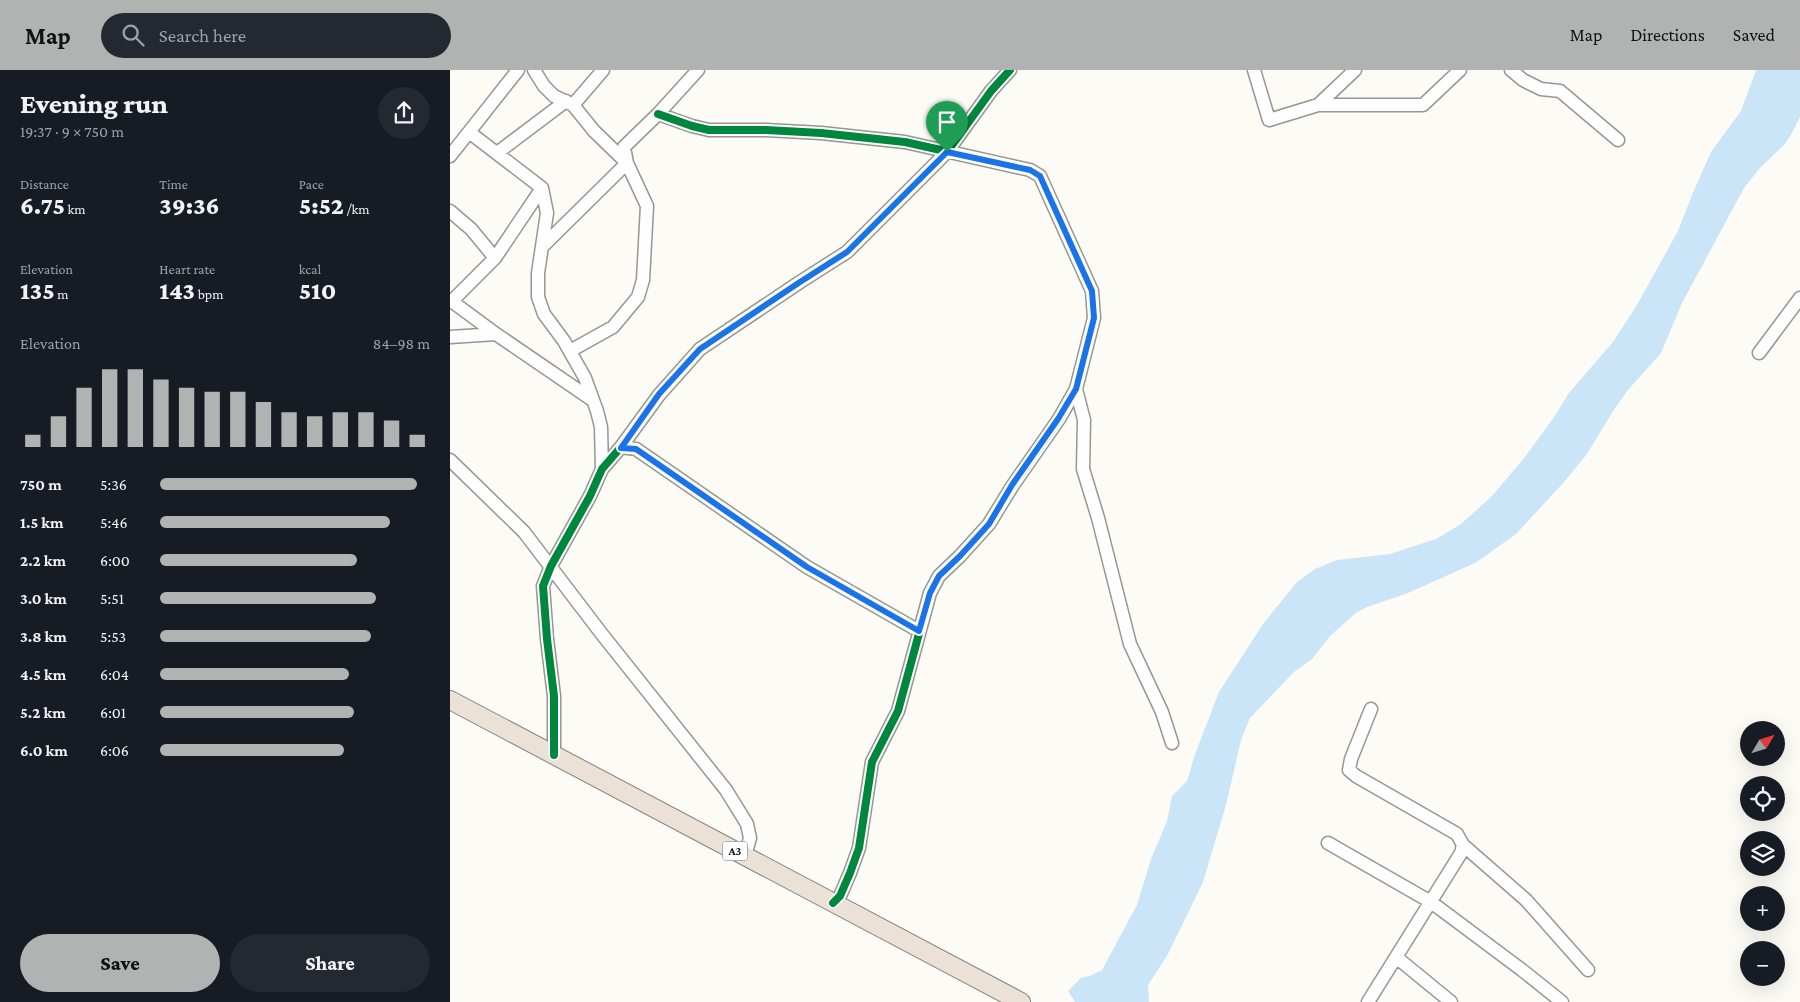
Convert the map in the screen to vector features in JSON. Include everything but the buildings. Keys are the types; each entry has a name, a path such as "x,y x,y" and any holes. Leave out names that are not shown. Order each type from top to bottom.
{"highway":[{"name":"A3","path":"450,700 1021,1002"}],"street":[{"path":"450,156 518,70"},
{"path":"534,70 544,86 554,96 569,103 627,163"},
{"path":"497,153 569,103 603,70"},
{"path":"570,351 613,327 638,297 643,280 646,206 627,163 624,147 658,114 698,70"},
{"path":"554,754 554,696 543,586 551,566 590,496 602,469 621,448 659,394 700,349 847,252 947,152 991,91 1010,70"},
{"path":"1254,70 1269,120 1318,105 1423,105 1460,70"},
{"path":"1318,105 1356,70"},
{"path":"1511,70 1523,80 1541,89 1560,91 1618,140"},
{"path":"658,114 709,130 766,130 821,133 905,142 1030,170 1040,176 1092,291 1094,318 1076,389 1058,419 1012,485 989,524 939,576 930,593 898,711 872,762 859,848 840,896 833,903"},
{"path":"469,132 542,188 546,214 538,273 538,297 544,314 570,351 585,378 597,411 600,427 602,469"},
{"path":"542,247 627,163"},
{"path":"542,188 494,258 451,301 591,398"},
{"path":"450,211 471,229 494,258"},
{"path":"1760,353 1800,298"},
{"path":"450,337 496,334"},
{"path":"1076,389 1084,420 1083,469 1098,518 1130,644 1162,712 1172,743"},
{"path":"621,448 636,449 807,567 919,631"},
{"path":"450,460 524,532 601,633 726,790 747,824 750,838 745,856"},
{"path":"1371,709 1351,759 1349,770 1356,776 1457,834 1463,845 1526,900 1588,970"},
{"path":"1328,843 1431,902 1562,1002"},
{"path":"1368,1002 1461,854 1463,845"},
{"path":"1396,957 1451,1002"}],"water":[{"path":"1756,70 1800,70 1800,117 1784,145 1759,169 1744,188 1682,303 1661,353 1628,390 1587,454 1516,534 1477,562 1408,593 1357,612 1330,636 1312,659 1294,672 1250,718 1241,740 1226,805 1203,882 1168,954 1148,985 1149,1002 1075,1002 1068,991 1081,978 1102,970 1137,905 1151,859 1167,821 1172,796 1187,781 1195,754 1219,692 1263,624 1297,582 1315,569 1337,560 1390,554 1436,539 1461,524 1492,496 1525,457 1569,393 1613,342 1637,305 1678,231 1711,152 1741,111"}],"cycle path":[{"path":"554,755 554,696 543,586 551,566 590,496 602,469 621,447 659,395 700,349 847,252 947,152 991,91 1010,70"},
{"path":"658,114 709,130 766,130 821,133 905,142 1030,170 1040,176 1092,291 1094,318 1076,389 1059,419 1013,485 989,524 939,576 930,593 898,711 872,762 859,848 840,896 833,903"}],"route":[{"path":"947,152 1030,170 1040,176 1092,291 1094,318 1076,389 1058,419 1012,485 989,524 939,576 930,593 919,631 807,567 636,449 621,448 659,394 700,349 847,252 947,152"}]}
